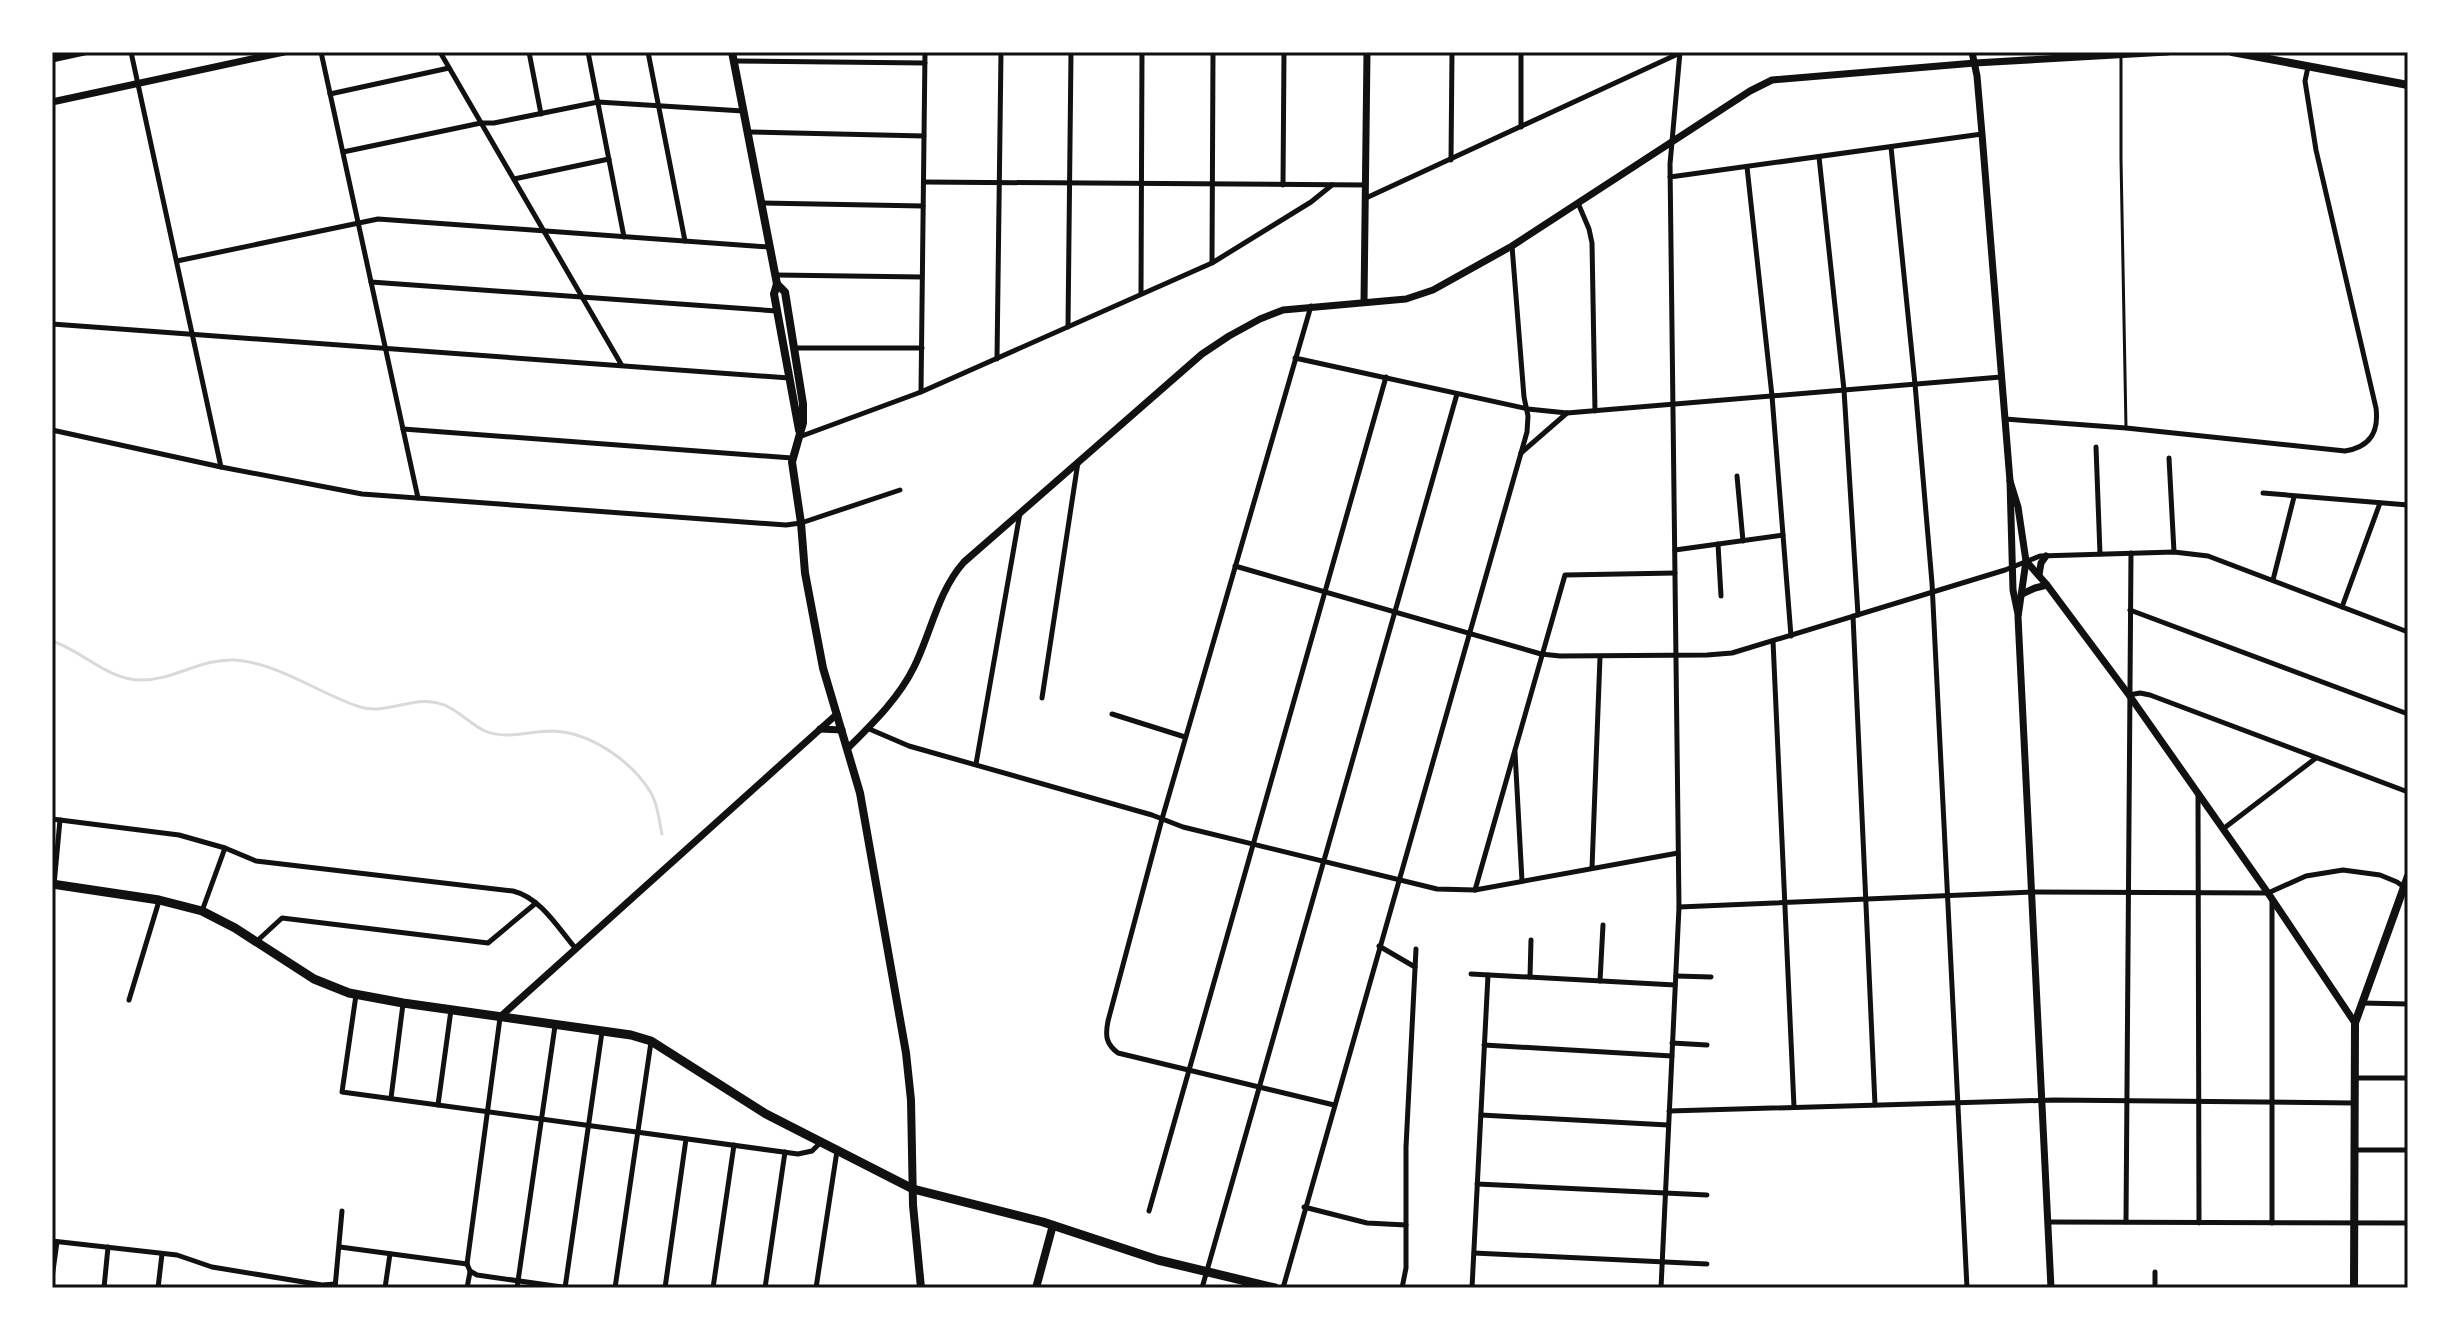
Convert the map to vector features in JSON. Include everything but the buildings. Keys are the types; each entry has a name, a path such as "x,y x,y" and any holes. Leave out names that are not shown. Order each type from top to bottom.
{"main road":[{"path":"2232,52 2408,85"},
{"path":"733,56 776,280 774,294 798,434"},
{"path":"776,280 785,292 804,412 792,458 809,599 823,668 860,793 906,1053 921,1288"},
{"path":"2354,1288 2355,1023 2360,1003 2406,889 2408,876"},
{"path":"53,885 159,900 202,911 225,922 322,983 356,995 651,1041 749,1104 913,1189 1053,1225 1148,1257 1275,1288"},
{"path":"1036,1288 1053,1225"}],"street":[{"path":"52,59 84,52"},
{"path":"131,52 221,467"},
{"path":"52,102 284,52"},
{"path":"321,52 418,498"},
{"path":"440,52 622,365"},
{"path":"529,52 541,114"},
{"path":"588,52 624,237"},
{"path":"648,52 685,241"},
{"path":"921,392 925,52"},
{"path":"997,359 1001,52"},
{"path":"1068,327 1071,52"},
{"path":"1141,293 1142,52"},
{"path":"1212,263 1213,52"},
{"path":"1283,185 1284,52"},
{"path":"1364,302 1367,52"},
{"path":"1451,160 1452,52"},
{"path":"1521,52 1521,127"},
{"path":"1366,198 1680,52"},
{"path":"1661,1288 1679,907 1670,177 1680,52"},
{"path":"1972,52 1982,134 2010,481 2051,1288"},
{"path":"848,748 890,703 913,669 958,568 1213,347 1260,319 1283,310 1418,296 1445,284 1512,246 1750,91 1772,80 1975,63 2167,52"},
{"path":"733,56 925,63"},
{"path":"2005,419 2345,451 2360,448 2375,432 2376,408 2311,124 2305,81 2308,67"},
{"path":"330,94 449,68"},
{"path":"343,152 598,102 743,111"},
{"path":"748,132 924,136"},
{"path":"1670,177 1982,134"},
{"path":"1891,147 1932,593 1967,1288"},
{"path":"1819,157 1844,390 1875,1105"},
{"path":"514,179 609,159"},
{"path":"1747,167 1772,396 1791,636"},
{"path":"924,182 1366,185"},
{"path":"798,434 921,392 1212,263 1290,216 1332,185"},
{"path":"761,203 923,206"},
{"path":"1578,203 1589,229 1592,251 1595,411"},
{"path":"177,261 378,219 770,248"},
{"path":"1283,1288 1528,423 1512,246"},
{"path":"776,280 922,277"},
{"path":"371,282 777,311"},
{"path":"1311,306 1162,819 1108,1021 1107,1042 1118,1053 1334,1105"},
{"path":"52,324 790,378"},
{"path":"795,348 922,348"},
{"path":"1295,358 1528,409 1567,413 2001,377"},
{"path":"1149,1211 1386,377"},
{"path":"1202,1288 1457,394"},
{"path":"1521,454 1567,413"},
{"path":"403,429 792,458"},
{"path":"52,430 338,491 786,525 801,523 900,490"},
{"path":"2096,447 2100,554"},
{"path":"2169,458 2174,552"},
{"path":"1042,698 1078,462"},
{"path":"1737,476 1743,541"},
{"path":"2010,481 2018,507 2026,561 2018,617"},
{"path":"2263,493 2408,505"},
{"path":"2273,580 2294,497"},
{"path":"2342,607 2380,503"},
{"path":"976,764 1020,512"},
{"path":"1675,550 1783,535"},
{"path":"1718,544 1721,596"},
{"path":"1235,566 1541,654 1600,657 1724,654 2046,556 2131,553 2174,552 2208,556 2408,632"},
{"path":"2126,1222 2131,553"},
{"path":"2039,575 2046,556"},
{"path":"2026,561 2129,695 2355,1023"},
{"path":"1475,890 1565,575 1675,573"},
{"path":"2022,594 2047,585"},
{"path":"2130,610 2408,714"},
{"path":"1773,641 1794,1107"},
{"path":"1592,868 1600,657"},
{"path":"2129,695 2150,695 2408,792"},
{"path":"467,1288 470,1271 467,1264 500,1017 837,714"},
{"path":"1112,714 1185,737"},
{"path":"867,728 909,746 1183,827 1437,889 1475,890 1678,853"},
{"path":"820,729 842,730"},
{"path":"1515,747 1522,881"},
{"path":"2223,829 2316,758"},
{"path":"2198,794 2199,1223"},
{"path":"52,819 179,835 256,861 513,891 526,895 536,903 577,950"},
{"path":"53,885 60,820"},
{"path":"202,911 225,848"},
{"path":"1679,907 2033,892 2270,896 2293,880 2331,871 2373,874 2392,880 2406,889"},
{"path":"2270,896 2272,1223"},
{"path":"129,1000 159,900"},
{"path":"256,942 282,918 488,943 536,903"},
{"path":"1600,981 1603,925"},
{"path":"1530,977 1531,940"},
{"path":"1379,946 1415,967"},
{"path":"1402,1288 1406,1268 1406,1147 1416,949"},
{"path":"1471,974 1675,985"},
{"path":"1472,1288 1488,975"},
{"path":"1676,976 1711,977"},
{"path":"356,995 342,1092 785,1152 807,1153 820,1142"},
{"path":"391,1098 403,1003"},
{"path":"2360,1003 2408,1004"},
{"path":"438,1105 451,1010"},
{"path":"517,1284 555,1025"},
{"path":"470,1271 517,1284 567,1288 602,1031"},
{"path":"615,1288 651,1041"},
{"path":"1672,1043 1707,1045"},
{"path":"1484,1045 1672,1056"},
{"path":"2354,1078 2408,1078"},
{"path":"1669,1111 2042,1100 2354,1103"},
{"path":"1481,1115 1668,1125"},
{"path":"665,1288 686,1139"},
{"path":"713,1288 734,1145"},
{"path":"2354,1150 2408,1150"},
{"path":"816,1288 837,1151"},
{"path":"765,1288 785,1152"},
{"path":"1477,1184 1707,1195"},
{"path":"1304,1207 1367,1223 1406,1225"},
{"path":"52,1278 54,1241 177,1255 212,1267 335,1286 342,1211"},
{"path":"2047,1222 2408,1223"},
{"path":"104,1288 108,1247"},
{"path":"340,1247 467,1264"},
{"path":"1474,1253 1707,1264"},
{"path":"158,1288 162,1254"},
{"path":"385,1288 390,1254"},
{"path":"2155,1272 2155,1288"}],"lane":[{"path":"2121,56 2126,428"}],"waterway":[{"path":"52,641 105,670 128,678 164,677 223,660 251,662 360,707 379,709 428,701 451,708 493,734 552,731 581,737 609,750 643,781 655,802 662,834"}]}
